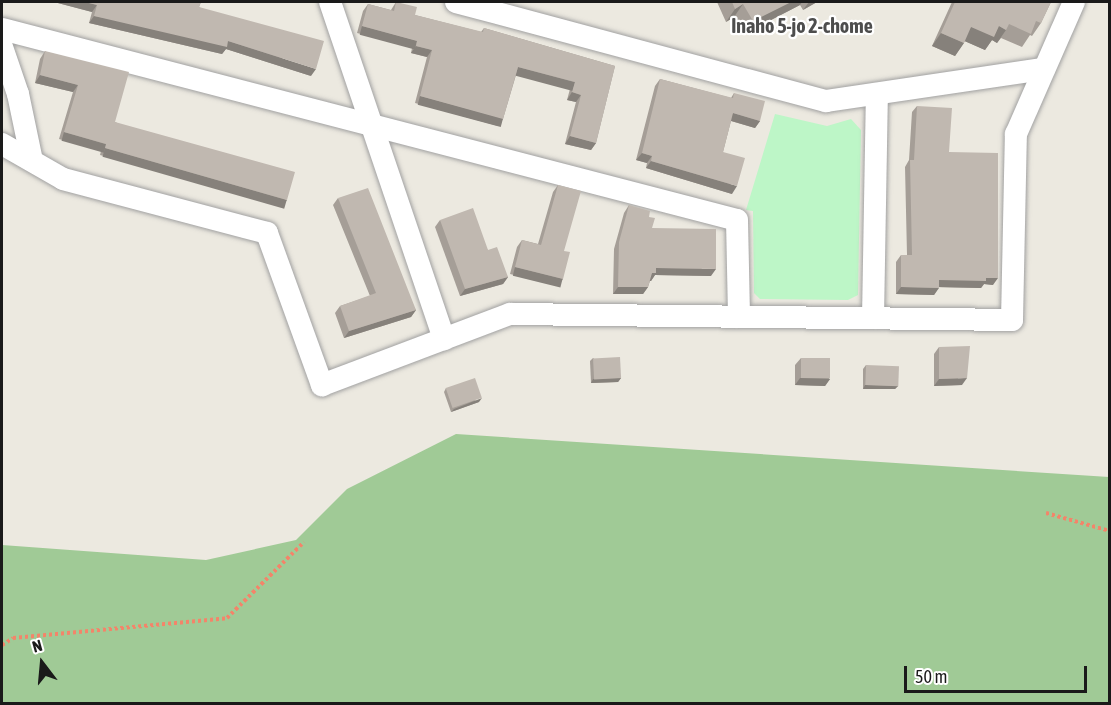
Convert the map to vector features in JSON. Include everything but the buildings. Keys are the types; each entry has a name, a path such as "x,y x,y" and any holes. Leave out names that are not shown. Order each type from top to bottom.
{"street":[{"path":"330,2 444,339"},
{"path":"456,2 826,101 1044,69"},
{"path":"2,144 63,178 267,232 322,385 510,314 1012,320 1016,134 1074,2"},
{"path":"2,29 737,220 739,317"},
{"path":"2,47 18,94 32,161"},
{"path":"873,318 877,94"}],"path":[{"path":"1046,513 1110,531"},
{"path":"2,645 13,638 227,618 304,542"}],"green space":[{"path":"775,114 827,126 851,119 861,130 858,295 848,300 760,299 754,293 753,211 746,210"},
{"path":"456,434 1109,477 1109,703 2,703 2,545 206,560 296,540 347,489"}],"district":[{"name":"Inaho 5-jo 2-chome","path":"802,25"}]}
